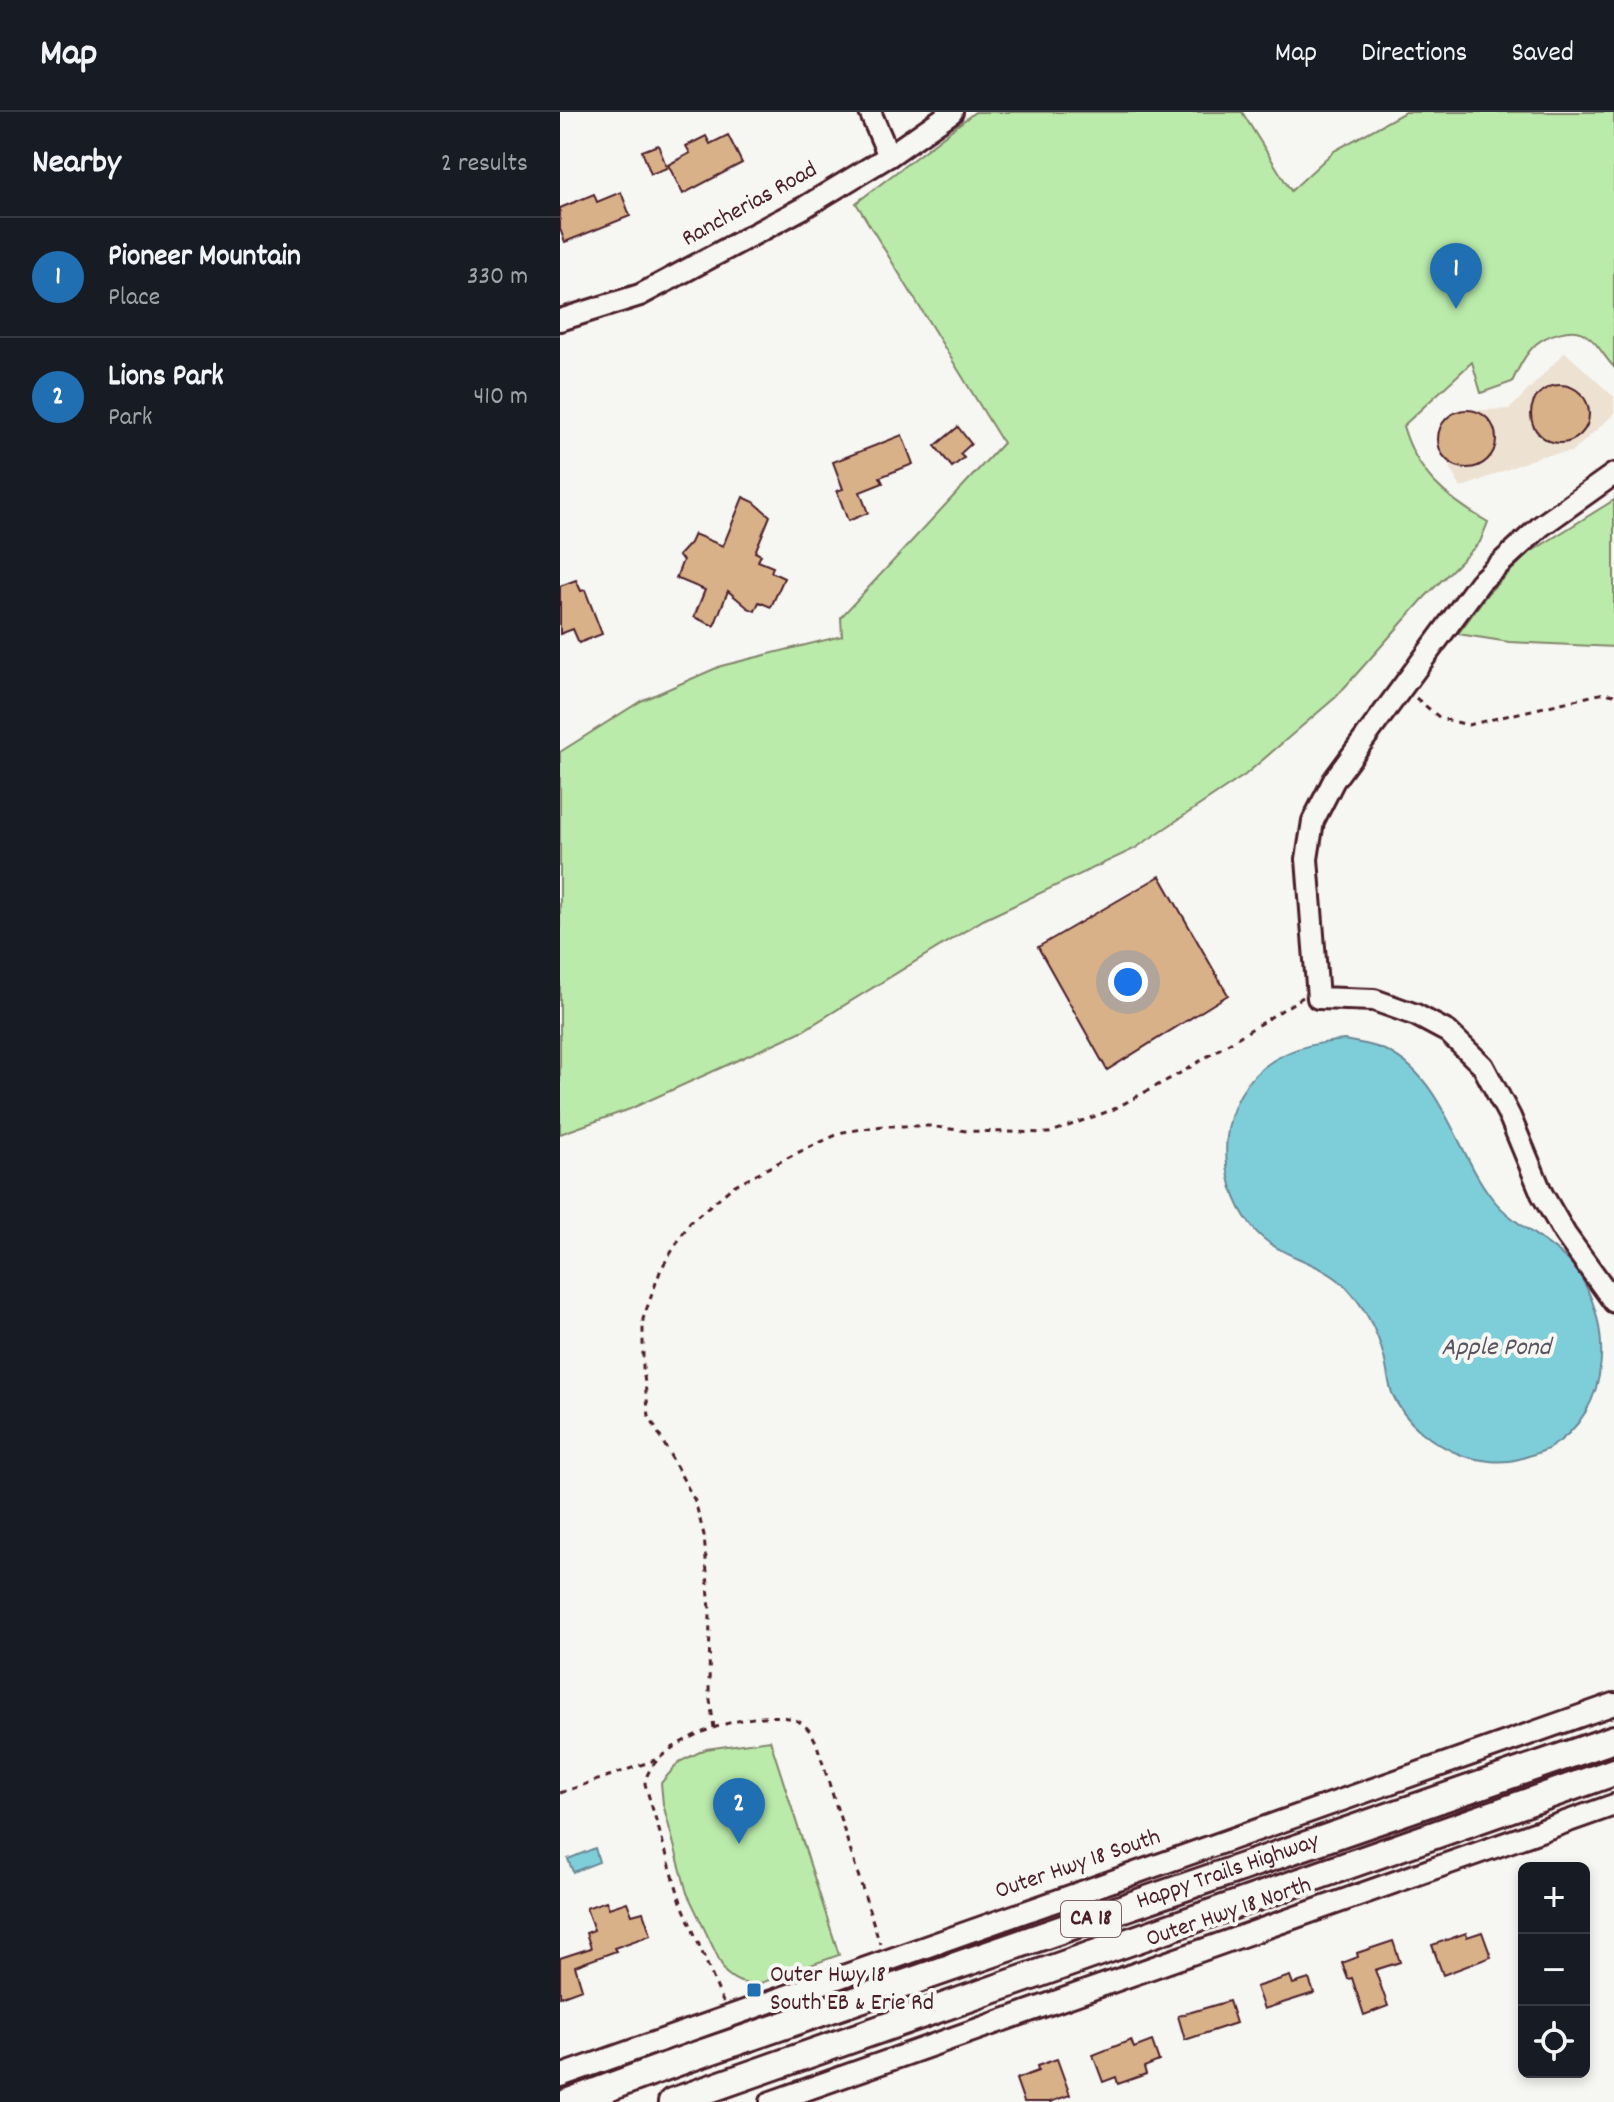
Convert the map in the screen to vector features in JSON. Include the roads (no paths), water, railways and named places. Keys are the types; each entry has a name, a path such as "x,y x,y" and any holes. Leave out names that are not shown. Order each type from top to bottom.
{"main road":[{"name":"Happy Trails Highway","path":"569,2102 1614,1739"},
{"name":"Happy Trails Highway","path":"672,2102 1614,1772"}],"street":[{"path":"870,112 889,156"},
{"name":"Rancherias Road","path":"560,320 640,295 803,208 889,156 952,112"},
{"path":"1614,474 1541,526 1480,582 1334,780 1313,821 1307,859 1318,998 1374,1000 1416,1015 1448,1032 1483,1066 1510,1117 1542,1194 1565,1234 1614,1302"},
{"name":"Outer Hwy 18 South","path":"560,2076 1614,1704"},
{"name":"Outer Hwy 18 North","path":"771,2102 1614,1805"}],"water":[{"name":"Apple Pond","path":"1344,1040 1380,1048 1401,1059 1418,1075 1433,1094 1492,1198 1511,1217 1573,1265 1586,1287 1596,1312 1601,1338 1601,1364 1596,1389 1586,1412 1570,1432 1548,1449 1512,1461 1498,1462 1464,1456 1422,1432 1405,1414 1392,1393 1378,1337 1353,1295 1336,1278 1263,1238 1240,1208 1231,1186 1227,1139 1231,1116 1241,1094 1255,1075 1283,1055 1308,1046"},
{"path":"595,1848 599,1862 573,1872 568,1859"}],"place":[{"name":"Pioneer Mountain","path":"1456,309"},
{"name":"Lions Park","path":"739,1844"},
{"name":"Outer Hwy 18 South EB & Erie Rd","path":"754,1990"}]}
